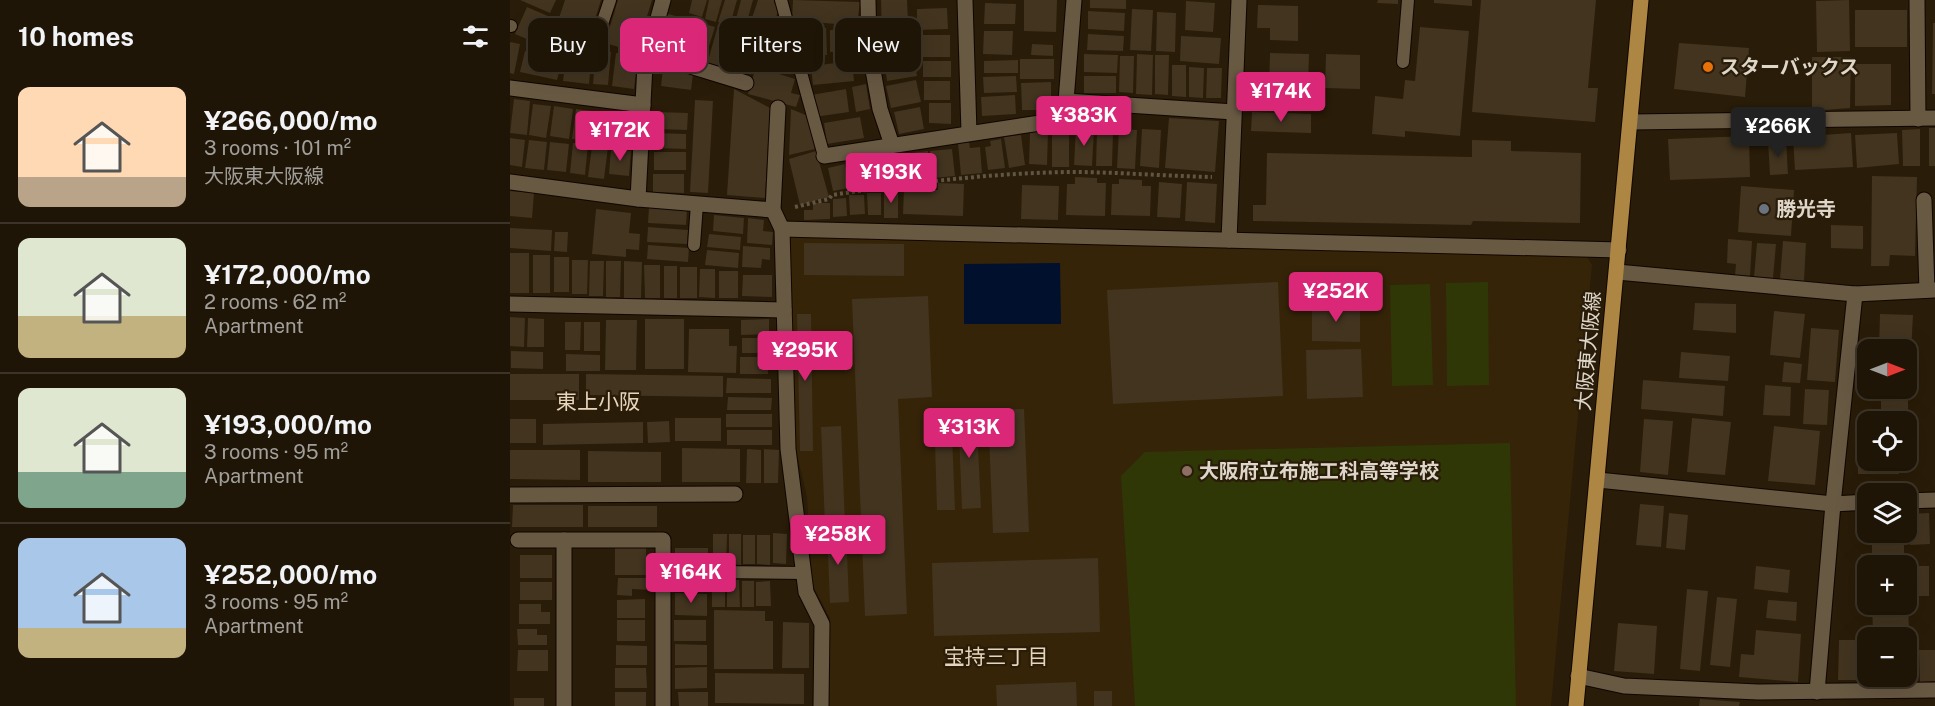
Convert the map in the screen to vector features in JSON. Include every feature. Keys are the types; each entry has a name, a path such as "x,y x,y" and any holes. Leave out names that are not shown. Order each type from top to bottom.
{"main road":[{"name":"大阪東大阪線","path":"1575,706 1598,480 1641,0"}],"street":[{"path":"658,18 663,0"},
{"path":"868,0 869,48 880,109 892,145"},
{"path":"965,0 969,133"},
{"path":"1066,101 1074,0"},
{"path":"1229,240 1239,0"},
{"path":"1917,0 1918,119"},
{"path":"707,71 746,83"},
{"path":"638,199 645,72"},
{"path":"510,88 643,105"},
{"path":"824,156 1040,123 1066,101 1234,112"},
{"path":"778,108 774,211 782,229 788,449 806,592 822,624 821,706"},
{"path":"1631,122 1935,118"},
{"path":"510,182 638,199 774,211"},
{"path":"1617,272 1855,294 1931,290 1924,200"},
{"path":"782,229 1618,250"},
{"path":"1817,692 1833,504 1855,294"},
{"path":"510,304 784,310"},
{"path":"1598,480 1833,504 1857,503"},
{"path":"510,495 735,494"},
{"path":"1917,501 1935,500"},
{"path":"518,540 663,540 663,706"},
{"path":"564,540 564,706"},
{"path":"1578,676 1624,686 1757,699 1817,692 1845,699 1935,690"}],"lane":[{"path":"604,18 610,0"},
{"path":"782,0 824,156"},
{"path":"1403,62 1408,0"},
{"path":"694,245 697,204"},
{"path":"717,572 804,573"}],"path":[{"path":"774,211 829,199 832,195 898,185 992,176 1071,172 1231,178"}],"shaded area":[{"name":"大阪府立布施工科高等学校","path":"790,236 1587,257 1592,265 1551,706 829,706 830,618 812,584 807,497 795,446"}],"green space":[{"path":"1488,282 1489,385 1447,386 1446,283"},
{"path":"1430,284 1433,385 1392,386 1390,285"},
{"path":"1510,443 1516,706 1135,706 1121,476 1145,452"}],"water":[{"path":"1060,263 1061,324 964,324 964,264"}],"building":[{"path":"520,0 556,0 550,13"},
{"path":"565,0 601,0 595,18 559,18"},
{"path":"618,0 652,0 646,18 620,18 620,47 608,44 608,33"},
{"path":"692,0 707,0 702,17 689,13"},
{"path":"709,0 722,0 716,22 705,18"},
{"path":"725,0 737,0 732,18 719,18"},
{"path":"741,0 753,0 748,18 736,18"},
{"path":"758,0 775,0 774,3 780,6 776,17 781,18 752,18"},
{"path":"793,0 860,2 858,18 835,18 835,24 823,23 823,18 792,18"},
{"path":"881,0 907,0 908,18 881,18"},
{"path":"1024,0 1057,0 1056,32 1024,31"},
{"path":"1090,0 1126,0 1126,9 1090,8"},
{"path":"1378,0 1398,0 1398,4 1377,3"},
{"path":"1434,0 1472,0 1472,6 1434,3"},
{"path":"1481,0 1596,0 1588,88 1598,88 1595,122 1472,112"},
{"path":"1849,0 1850,51 1817,52 1816,1"},
{"path":"1186,1 1215,3 1213,32 1185,30"},
{"path":"985,3 1016,4 1015,24 984,24"},
{"path":"1258,5 1298,6 1298,41 1270,40 1270,28 1257,28"},
{"path":"527,7 550,17 528,18 528,39 515,34"},
{"path":"947,8 948,29 921,30 921,18 917,18 917,9"},
{"path":"1132,9 1153,10 1151,51 1130,50"},
{"path":"1855,10 1907,10 1907,47 1855,47"},
{"path":"1088,11 1125,13 1124,31 1088,29"},
{"path":"1157,12 1176,13 1175,52 1156,51"},
{"path":"668,14 683,18 667,18"},
{"path":"1933,23 1935,23 1935,94 1932,94"},
{"path":"707,25 715,27 707,52"},
{"path":"1420,27 1469,31 1460,136 1405,131 1405,137 1372,134 1375,96 1403,99 1405,80 1415,81"},
{"path":"823,28 826,28 827,55 823,55"},
{"path":"717,29 719,30 719,67 707,64"},
{"path":"830,30 835,30 835,52 830,52"},
{"path":"984,31 1013,31 1012,55 983,54"},
{"path":"1088,34 1124,36 1123,51 1087,50"},
{"path":"921,35 950,35 950,57 921,57"},
{"path":"1181,36 1221,38 1219,64 1180,61"},
{"path":"510,42 520,44 514,74 510,73"},
{"path":"1679,43 1749,48 1745,97 1674,89"},
{"path":"1032,44 1053,45 1053,56 1031,55"},
{"path":"525,51 528,52 528,72 559,72 557,80 520,72"},
{"path":"608,52 611,52 608,85 593,84 594,72 608,72"},
{"path":"616,53 620,54 620,72 636,72 634,89 612,86"},
{"path":"1270,53 1309,54 1308,88 1269,87"},
{"path":"1084,54 1118,55 1117,73 1084,72"},
{"path":"1137,54 1153,55 1152,95 1136,94"},
{"path":"1326,54 1360,55 1360,89 1325,88"},
{"path":"1155,55 1169,55 1168,95 1155,94"},
{"path":"1120,56 1134,56 1133,93 1119,92"},
{"path":"1812,57 1851,57 1850,108 1812,111"},
{"path":"1020,59 1054,59 1054,79 1020,79"},
{"path":"1018,60 1018,73 984,73 984,61"},
{"path":"923,61 951,61 951,77 923,77"},
{"path":"835,63 835,72 853,72 854,81 813,85 812,72 823,72 823,65"},
{"path":"1855,64 1891,64 1891,105 1855,106"},
{"path":"1172,65 1186,65 1186,97 1172,96"},
{"path":"1189,67 1204,68 1203,98 1189,97"},
{"path":"1207,68 1222,68 1221,98 1206,98"},
{"path":"564,72 590,72 589,84 563,81"},
{"path":"663,72 693,74 691,90 661,86"},
{"path":"755,72 772,72 795,79 791,93 800,95 796,107 748,94"},
{"path":"886,72 916,72 917,76 887,81"},
{"path":"1016,76 1017,92 984,93 983,77"},
{"path":"1084,76 1116,76 1116,93 1084,93"},
{"path":"916,80 921,102 891,108 886,86"},
{"path":"924,81 950,81 950,100 924,100"},
{"path":"1051,82 1051,96 1041,96 1041,110 1022,110 1021,83"},
{"path":"866,84 870,109 856,112 852,87"},
{"path":"734,89 770,108 765,198 727,195"},
{"path":"846,89 849,112 814,117 811,95"},
{"path":"1272,91 1314,92 1314,109 1272,108"},
{"path":"1015,95 1016,114 982,116 981,97"},
{"path":"514,99 530,101 527,135 510,133"},
{"path":"695,100 713,101 708,193 690,192"},
{"path":"929,103 951,103 951,124 929,123"},
{"path":"533,104 551,106 546,138 529,135"},
{"path":"554,106 573,109 569,139 550,136"},
{"path":"920,107 924,129 899,134 894,112"},
{"path":"576,109 592,111 588,141 572,139"},
{"path":"791,109 808,116 815,149 789,155"},
{"path":"657,112 688,113 687,130 657,129"},
{"path":"1252,112 1311,114 1311,133 1251,131"},
{"path":"595,113 612,115 608,143 592,141"},
{"path":"616,115 635,118 631,145 612,143"},
{"path":"860,117 864,138 827,144 824,123"},
{"path":"1169,118 1219,121 1215,172 1165,168"},
{"path":"1052,125 1069,125 1069,167 1052,167"},
{"path":"1076,128 1094,129 1092,166 1074,165"},
{"path":"1929,128 1935,128 1935,166 1929,166"},
{"path":"1119,129 1137,130 1135,169 1117,168"},
{"path":"1142,129 1161,130 1159,168 1140,166"},
{"path":"1920,129 1920,166 1903,166 1902,130"},
{"path":"1097,131 1113,132 1112,166 1096,166"},
{"path":"1030,132 1048,132 1047,165 1029,164"},
{"path":"656,133 686,134 686,149 656,148"},
{"path":"1851,133 1853,167 1795,170 1793,137"},
{"path":"1897,133 1899,164 1857,168 1855,135"},
{"path":"1021,135 1025,165 1009,168 1004,137"},
{"path":"1749,136 1750,177 1670,180 1668,139"},
{"path":"510,138 525,140 522,167 510,165"},
{"path":"1001,139 1005,168 988,170 985,147 991,146 990,141"},
{"path":"529,140 547,142 544,170 525,168"},
{"path":"1472,140 1511,141 1511,151 1581,153 1580,223 1473,221 1471,225 1253,221 1253,205 1266,205 1267,153 1472,157"},
{"path":"1786,140 1788,174 1770,175 1768,141"},
{"path":"550,142 569,144 566,172 547,170"},
{"path":"969,142 970,148 980,147 982,173 961,175 958,143"},
{"path":"573,143 588,144 585,175 570,173"},
{"path":"592,146 608,147 604,179 588,177"},
{"path":"611,149 631,151 629,176 609,174"},
{"path":"952,149 955,176 933,178 930,151"},
{"path":"816,151 829,197 800,205 789,159"},
{"path":"928,151 930,177 916,179 912,153"},
{"path":"654,152 686,152 686,170 654,170"},
{"path":"910,154 913,179 899,180 897,155"},
{"path":"895,155 898,181 884,183 881,156"},
{"path":"878,157 882,183 868,185 865,159"},
{"path":"861,159 866,186 852,189 846,161"},
{"path":"845,164 849,188 833,191 828,168"},
{"path":"653,174 684,174 684,193 653,192"},
{"path":"1872,176 1917,177 1915,256 1890,255 1889,266 1871,266"},
{"path":"1075,177 1097,178 1097,183 1106,183 1105,216 1066,215 1067,184 1075,184"},
{"path":"1119,179 1142,180 1142,186 1151,186 1150,216 1111,215 1112,184 1119,184"},
{"path":"1159,182 1182,184 1180,218 1157,217"},
{"path":"1187,182 1217,184 1215,223 1185,221"},
{"path":"938,183 964,184 963,216 903,214 904,189 938,190"},
{"path":"1022,185 1059,186 1058,220 1021,219"},
{"path":"1741,186 1794,190 1791,236 1738,232"},
{"path":"510,191 534,193 532,218 510,216"},
{"path":"884,191 898,191 898,218 884,218"},
{"path":"867,193 881,193 881,215 868,215"},
{"path":"849,195 864,195 865,214 850,215"},
{"path":"846,198 847,216 833,217 833,199"},
{"path":"813,203 830,203 830,219 804,220 804,210 813,210"},
{"path":"649,207 687,210 686,225 648,223"},
{"path":"596,209 631,213 629,233 640,234 639,250 626,249 626,257 592,254"},
{"path":"714,215 744,218 743,234 713,231"},
{"path":"748,218 764,220 763,231 773,232 772,245 747,243"},
{"path":"1831,225 1863,226 1863,249 1831,248"},
{"path":"648,227 688,230 687,244 647,242"},
{"path":"510,228 552,230 551,251 510,248"},
{"path":"555,232 568,232 567,252 554,251"},
{"path":"709,234 741,237 740,250 707,247"},
{"path":"1728,239 1752,241 1750,277 1735,276 1736,264 1727,263"},
{"path":"1783,241 1806,243 1804,281 1780,279"},
{"path":"804,243 904,244 904,276 804,275"},
{"path":"1757,243 1776,244 1773,278 1754,277"},
{"path":"648,245 689,248 688,262 647,259"},
{"path":"743,246 770,248 770,260 762,259 761,268 742,267"},
{"path":"707,250 739,253 738,268 705,265"},
{"path":"510,253 529,253 529,293 510,293"},
{"path":"533,255 550,255 550,293 533,293"},
{"path":"554,257 569,257 569,292 554,292"},
{"path":"572,260 588,260 587,294 572,294"},
{"path":"590,261 604,261 603,296 589,296"},
{"path":"606,261 621,261 620,297 606,297"},
{"path":"624,261 642,262 641,298 624,298"},
{"path":"644,265 660,265 660,298 645,298"},
{"path":"664,266 677,266 677,298 664,298"},
{"path":"680,267 697,267 697,298 680,298"},
{"path":"700,269 715,269 715,298 699,297"},
{"path":"719,271 738,271 738,298 719,298"},
{"path":"743,275 772,275 772,297 742,296"},
{"path":"1278,282 1283,396 1113,404 1107,290"},
{"path":"928,296 932,397 898,399 907,614 865,616 852,299"},
{"path":"1695,303 1736,304 1736,333 1693,330"},
{"path":"1312,305 1360,305 1360,342 1312,341"},
{"path":"1774,311 1805,314 1800,358 1770,355"},
{"path":"797,314 811,314 813,451 800,451"},
{"path":"1880,314 1913,315 1912,339 1879,339"},
{"path":"510,317 525,318 524,347 510,346"},
{"path":"528,318 544,319 544,347 527,347"},
{"path":"645,319 684,319 684,369 645,369"},
{"path":"769,319 769,334 741,335 741,320"},
{"path":"606,320 637,320 636,370 605,370"},
{"path":"565,322 581,322 580,350 565,350"},
{"path":"584,322 600,322 600,351 584,351"},
{"path":"1811,328 1839,330 1835,382 1807,380"},
{"path":"689,329 729,329 729,346 737,346 736,373 688,372"},
{"path":"742,338 770,338 770,353 742,353"},
{"path":"1361,349 1363,397 1307,399 1306,350"},
{"path":"511,351 543,352 543,369 511,368"},
{"path":"1681,352 1730,356 1728,381 1679,378"},
{"path":"566,354 600,355 600,371 566,371"},
{"path":"740,357 768,357 768,374 740,374"},
{"path":"1784,362 1802,364 1800,383 1782,382"},
{"path":"510,374 579,374 579,400 510,400"},
{"path":"586,374 723,376 723,397 586,395"},
{"path":"727,378 771,379 771,393 726,393"},
{"path":"1643,380 1725,386 1723,416 1641,409"},
{"path":"1765,385 1791,387 1790,416 1763,415"},
{"path":"1805,389 1829,390 1827,425 1803,424"},
{"path":"728,397 772,398 771,410 727,410"},
{"path":"1908,399 1908,411 1881,411 1881,400"},
{"path":"976,409 981,508 962,509 958,410"},
{"path":"1024,409 1029,532 993,533 988,410"},
{"path":"934,410 951,410 955,510 937,510"},
{"path":"726,414 772,414 772,427 726,427"},
{"path":"675,418 721,418 721,441 675,441"},
{"path":"1692,418 1731,422 1725,475 1687,472"},
{"path":"510,419 536,419 536,443 510,443"},
{"path":"1644,419 1673,421 1668,475 1640,472"},
{"path":"669,421 670,442 648,443 647,422"},
{"path":"643,422 643,443 543,445 543,424"},
{"path":"841,426 845,524 825,525 821,427"},
{"path":"1774,426 1820,431 1815,485 1768,481"},
{"path":"727,430 772,430 772,445 727,445"},
{"path":"682,448 740,449 740,482 682,482"},
{"path":"747,449 761,450 761,483 746,483"},
{"path":"764,449 779,450 778,483 764,483"},
{"path":"510,450 580,450 580,480 510,479"},
{"path":"588,451 661,452 661,482 588,482"},
{"path":"1858,471 1899,471 1899,474 1858,474"},
{"path":"1640,504 1664,506 1661,547 1636,545"},
{"path":"513,505 583,505 583,527 512,527"},
{"path":"588,506 657,506 657,527 588,527"},
{"path":"1669,513 1688,515 1685,550 1666,548"},
{"path":"1929,513 1930,544 1910,545 1910,543 1917,543 1917,514"},
{"path":"827,530 846,530 849,602 830,603"},
{"path":"773,533 787,534 786,564 773,563"},
{"path":"713,534 727,534 726,566 713,566"},
{"path":"729,534 741,534 741,565 729,564"},
{"path":"743,535 755,535 755,564 743,564"},
{"path":"757,535 770,535 770,565 757,564"},
{"path":"1872,543 1904,543 1904,555 1861,554 1872,554"},
{"path":"615,547 646,547 646,556 653,556 653,575 615,575"},
{"path":"675,548 708,548 708,570 675,570"},
{"path":"520,555 552,555 552,578 520,578"},
{"path":"1098,558 1100,632 934,636 932,563"},
{"path":"1756,566 1790,570 1788,593 1754,589"},
{"path":"1917,566 1929,566 1929,596 1917,596"},
{"path":"673,576 707,576 707,591 673,591"},
{"path":"618,578 650,578 650,590 632,589 632,596 617,595"},
{"path":"712,580 725,580 725,607 712,607"},
{"path":"727,580 739,580 740,607 727,607"},
{"path":"742,581 754,581 754,607 742,607"},
{"path":"770,581 771,606 756,606 756,582"},
{"path":"520,582 552,582 552,600 520,600"},
{"path":"1687,589 1708,591 1700,671 1680,669"},
{"path":"675,593 707,594 707,616 675,615"},
{"path":"1717,597 1737,599 1730,667 1710,665"},
{"path":"645,599 645,618 617,618 617,600"},
{"path":"1768,600 1797,602 1796,621 1766,618"},
{"path":"519,604 541,604 541,612 550,612 550,624 519,624"},
{"path":"714,610 765,611 765,621 773,621 773,669 714,669"},
{"path":"1872,615 1908,615 1909,627 1873,627"},
{"path":"617,620 645,620 645,641 617,641"},
{"path":"674,620 706,620 706,641 674,641"},
{"path":"783,622 809,623 809,668 782,668"},
{"path":"1618,623 1657,626 1654,674 1614,671"},
{"path":"517,629 537,629 537,635 547,635 547,645 518,645"},
{"path":"1756,630 1801,634 1798,682 1739,677 1741,654 1754,655"},
{"path":"1839,640 1857,640 1857,680 1838,680"},
{"path":"675,644 707,645 707,665 675,665"},
{"path":"616,645 647,646 647,665 616,665"},
{"path":"518,650 548,650 548,671 517,671"},
{"path":"1919,650 1935,650 1935,681 1920,682"},
{"path":"707,667 707,688 675,689 675,668"},
{"path":"615,668 646,668 647,688 615,688"},
{"path":"715,673 804,674 804,704 715,703"},
{"path":"1076,682 1077,706 997,706 996,685"},
{"path":"1094,691 1112,691 1112,706 1094,706"},
{"path":"615,692 646,692 646,706 615,706"},
{"path":"678,692 708,692 708,706 679,706"},
{"path":"514,698 544,698 544,706 514,706"},
{"path":"1700,699 1740,702 1739,706 1699,706"}],"place":[{"name":"スターバックス","path":"1708,67"},
{"name":"勝光寺","path":"1764,209"},
{"name":"大阪府立布施工科高等学校","path":"1187,471"}],"district":[{"name":"東上小阪","path":"598,401"},
{"name":"宝持三丁目","path":"996,656"}]}
